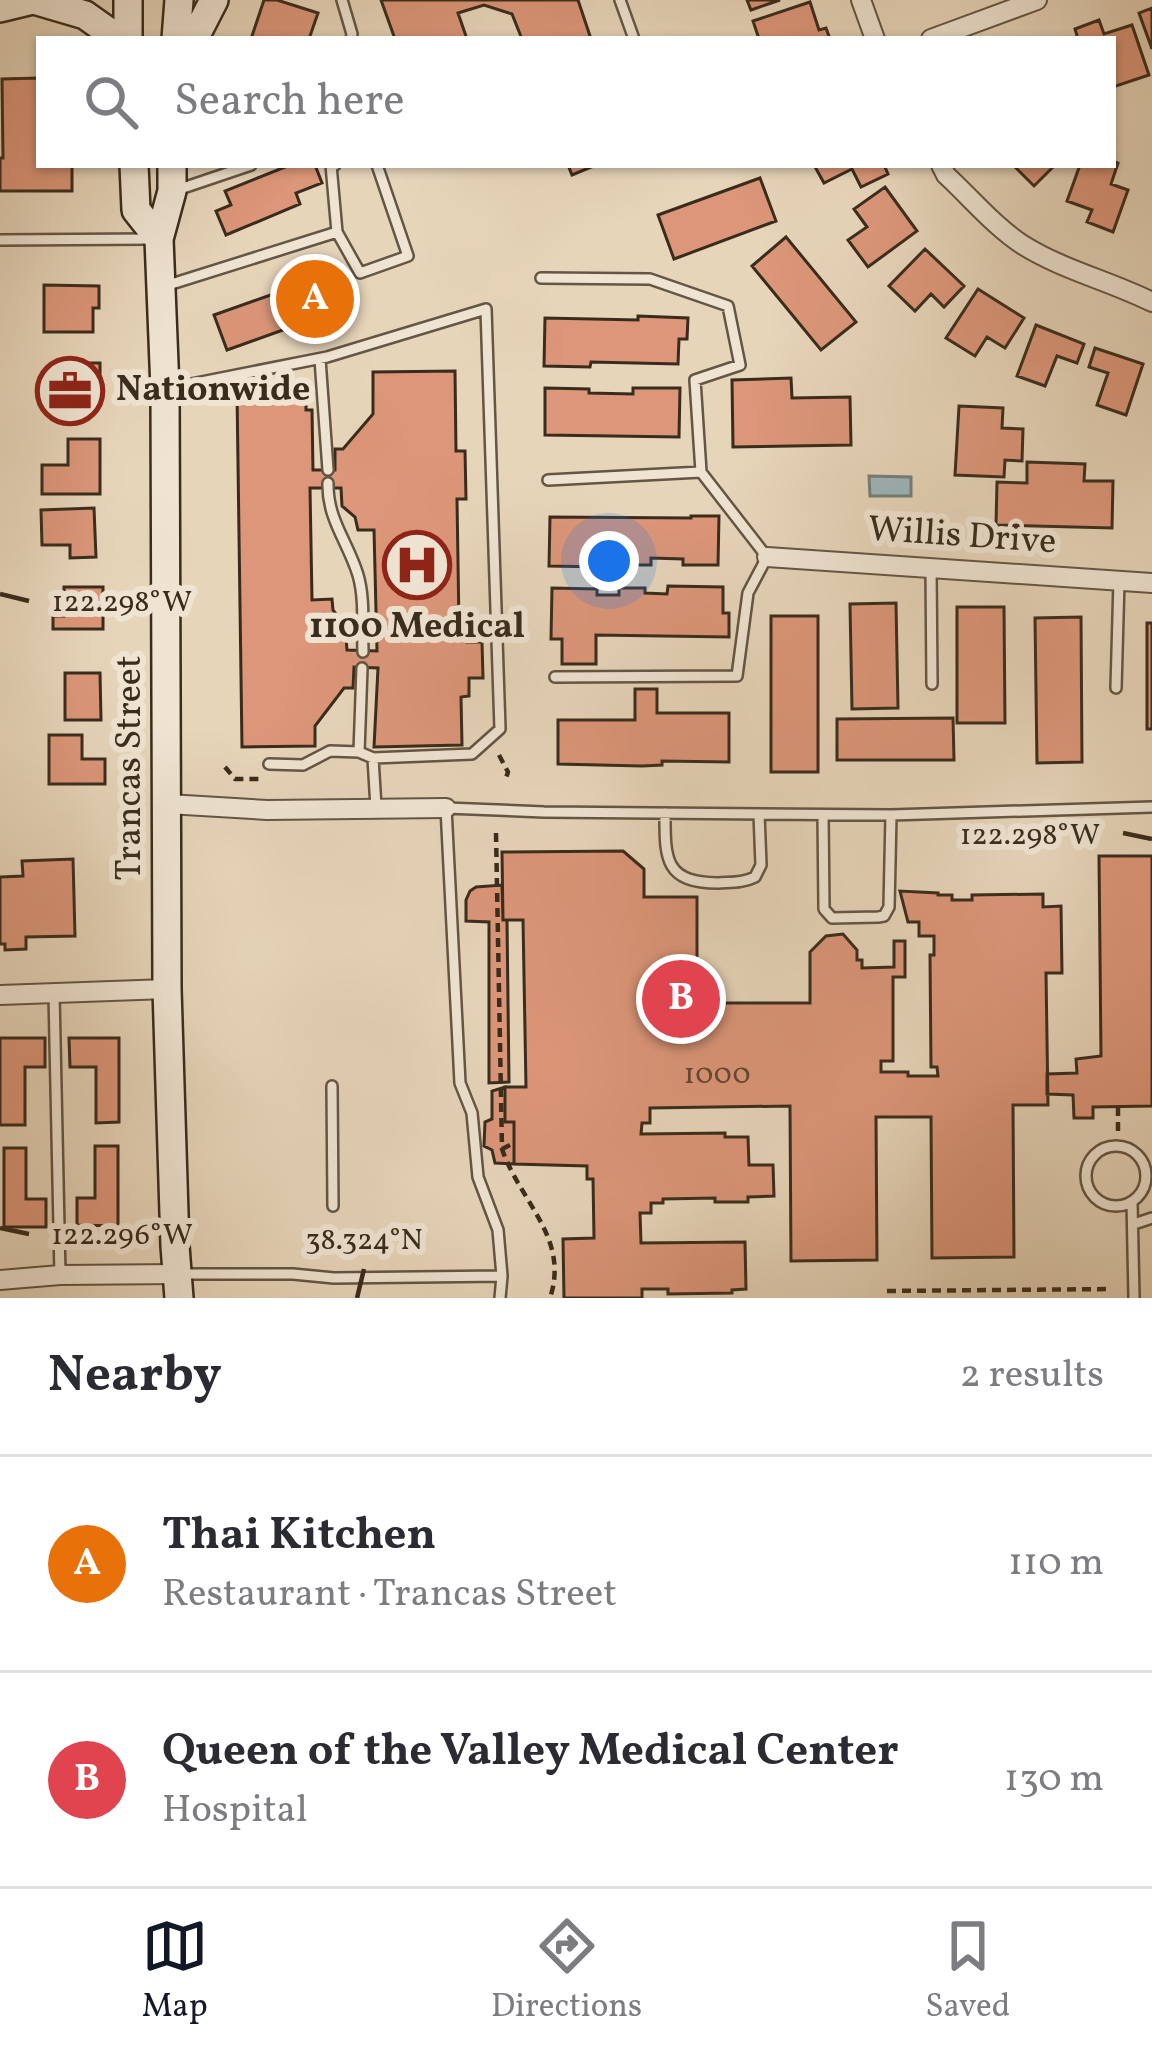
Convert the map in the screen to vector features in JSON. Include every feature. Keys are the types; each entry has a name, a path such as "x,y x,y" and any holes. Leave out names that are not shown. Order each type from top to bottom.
{"main road":[{"path":"0,8 34,0 86,15 114,36"},
{"path":"128,0 128,36"},
{"path":"176,36 178,0"},
{"path":"196,36 214,0"},
{"name":"Trancas Street","path":"134,168 136,210 159,238"},
{"name":"Trancas Street","path":"172,178 159,238 165,389 167,989 179,1286"}],"street":[{"path":"861,0 874,36"},
{"path":"939,36 1037,0"},
{"path":"942,168 1018,242 1058,265 1152,302"},
{"name":"Willis Drive","path":"767,557 1152,584"},
{"path":"167,803 267,810 446,808"},
{"path":"0,995 167,989"},
{"path":"0,1280 61,1275 179,1286"}],"lane":[{"path":"342,0 352,36"},
{"path":"620,0 633,36"},
{"path":"172,178 233,168"},
{"path":"332,168 337,232 360,272 408,256 378,168"},
{"path":"160,288 337,232"},
{"path":"0,240 159,238"},
{"path":"541,278 650,279 728,305 740,365 695,380 701,472 767,557 748,593 737,676 555,676"},
{"path":"165,389 320,359 487,309 500,729 472,754 373,758 330,751 303,765 269,764"},
{"path":"320,359 328,470"},
{"path":"548,480 701,472"},
{"path":"328,483 332,517 362,592 363,652"},
{"path":"931,568 932,684"},
{"path":"1116,688 1119,581"},
{"path":"358,752 362,668"},
{"path":"373,758 376,808"},
{"path":"500,1298 498,1230 478,1177 472,1113 460,1083 446,808 891,815 1152,807"},
{"path":"665,813 665,846 671,867 688,880 702,883 755,877 761,865 759,814"},
{"path":"824,815 824,909 832,919 884,916 890,907 891,815"},
{"path":"54,994 61,1275"},
{"path":"332,1086 333,1206"},
{"path":"1132,1202 1113,1206 1095,1198 1086,1171 1095,1154 1122,1146 1139,1156 1144,1166 1144,1186 1132,1202 1134,1298"},
{"path":"1134,1224 1152,1218"},
{"path":"179,1286 293,1274 334,1278 502,1276"}],"path":[{"path":"500,755 508,772 505,781"},
{"path":"496,833 502,1149 555,1258 550,1298"},
{"path":"1118,1107 1118,1134"},
{"path":"502,1149 514,1143"},
{"path":"887,1291 1111,1288"}],"water":[{"path":"869,476 911,477 911,496 870,496"}],"building":[{"path":"264,0 318,13 310,36 252,36"},
{"path":"381,0 578,0 590,36 521,36 512,14 484,5 458,13 466,36 394,36"},
{"path":"747,0 780,0 751,10"},
{"path":"810,2 819,30 826,28 829,36 758,36 753,21"},
{"path":"1152,8 1152,49 1139,13"},
{"path":"1099,20 1104,34 1132,25 1149,75 1116,86 1116,36 1077,36 1075,29"},
{"path":"36,78 36,168 72,168 72,191 0,191 2,79"},
{"path":"1118,163 1111,184 1128,190 1113,232 1087,222 1092,210 1067,201 1079,168 1116,168"},
{"path":"282,168 316,168 322,183 296,193 300,204 226,235 216,211 231,205 225,191"},
{"path":"816,168 885,168 888,174 861,187 852,169 824,183"},
{"path":"1016,168 1052,168 1034,186"},
{"path":"760,178 776,221 674,259 658,215"},
{"path":"885,187 917,231 868,267 848,240 867,227 854,209"},
{"path":"786,237 856,322 821,350 752,266"},
{"path":"925,249 964,286 944,307 931,294 915,311 889,286"},
{"path":"323,284 333,312 227,350 214,315 299,285 301,292"},
{"path":"44,285 99,286 93,332 44,332"},
{"path":"978,289 1024,318 1005,348 987,337 975,356 946,338"},
{"path":"638,316 688,318 687,339 679,339 678,364 544,366 545,318 638,320"},
{"path":"1036,325 1084,344 1077,363 1057,356 1045,386 1017,376"},
{"path":"1095,348 1143,364 1126,415 1097,405 1108,373 1089,367"},
{"path":"72,363 100,363 94,409 43,408 43,373 72,373"},
{"name":"1100 Medical","path":"455,371 456,451 465,451 466,499 457,499 459,625 467,625 467,642 482,642 483,678 469,678 469,696 461,697 462,745 374,747 378,668 354,667 353,688 344,688 315,726 315,746 242,747 237,393 306,392 306,410 312,410 313,470 335,470 335,449 343,449 373,414 373,372","holes":["310,488 341,488 342,506 355,517 358,530 374,530 377,651 347,650 345,626 333,610 332,599 312,600"]},
{"path":"791,378 792,398 850,397 851,445 733,447 732,380"},
{"path":"545,388 633,394 633,388 680,388 679,437 545,435"},
{"path":"959,406 1003,408 1002,428 1023,429 1022,461 1005,460 1004,477 955,475"},
{"path":"68,439 100,439 100,494 42,494 42,465 68,465"},
{"path":"1027,462 1085,464 1084,481 1113,481 1112,528 996,525 997,482 1027,483"},
{"path":"94,508 96,557 70,558 70,545 42,545 41,510"},
{"path":"719,516 718,565 683,565 683,559 651,558 651,565 603,559 603,567 549,566 550,517"},
{"path":"668,586 723,587 729,637 596,635 596,664 562,664 562,639 551,639 552,588 597,589 597,595 619,595 619,588 667,594"},
{"path":"64,587 103,587 103,629 53,629 53,616 64,616"},
{"path":"896,603 898,708 852,709 850,604"},
{"path":"957,607 1004,607 1005,723 957,723"},
{"path":"771,616 818,616 818,772 771,772"},
{"path":"1081,617 1082,762 1037,763 1035,618"},
{"path":"1147,623 1152,623 1152,729 1147,729"},
{"path":"65,673 100,673 101,720 65,720"},
{"path":"635,689 657,689 657,713 729,713 729,762 558,764 558,720 635,720"},
{"path":"953,718 954,760 837,760 837,719"},
{"path":"49,735 82,735 82,759 105,759 105,784 49,784"},
{"path":"623,851 644,869 644,897 697,897 697,1003 810,1003 810,952 826,936 843,934 857,950 862,968 894,967 894,941 905,941 905,977 893,977 893,1061 881,1061 881,1072 908,1072 908,1076 938,1076 937,1067 931,1067 934,936 919,936 919,922 908,922 900,891 952,895 952,900 972,900 972,895 1043,894 1043,907 1061,906 1062,973 1046,973 1048,1105 1013,1105 1014,1257 932,1258 931,1117 876,1117 877,1260 791,1261 790,1106 650,1108 650,1123 642,1123 641,1134 748,1137 749,1165 773,1165 774,1196 748,1197 748,1202 663,1199 663,1203 651,1203 651,1213 640,1213 641,1243 745,1242 746,1289 668,1294 668,1289 642,1289 642,1298 564,1298 563,1239 594,1238 593,1179 587,1179 587,1166 514,1164 514,1122 505,1122 505,1087 526,1087 523,920 503,920 502,852"},
{"path":"1099,856 1152,856 1152,1106 1093,1107 1093,1118 1074,1118 1073,1095 1047,1094 1047,1074 1077,1073 1076,1059 1101,1056"},
{"path":"73,859 75,936 26,937 26,949 5,950 5,944 0,944 0,877 23,876 22,861"},
{"path":"502,885 503,920 507,920 509,1082 489,1083 489,922 466,921 466,900 476,887"},
{"path":"0,1038 45,1038 45,1067 25,1067 25,1125 0,1125"},
{"path":"69,1038 119,1038 119,1122 96,1123 96,1067 70,1067"},
{"path":"505,1087 505,1122 514,1122 514,1164 495,1163 492,1150 484,1146 485,1122 492,1119 492,1091"},
{"path":"95,1146 118,1146 118,1226 77,1225 77,1198 95,1198"},
{"path":"4,1148 26,1148 26,1199 46,1199 46,1227 4,1227"}],"place":[{"name":"Thai Kitchen","path":"315,299"},
{"name":"Nationwide","path":"70,391"},
{"name":"1100 Medical","path":"417,565"},
{"name":"Queen of the Valley Medical Center","path":"681,999"}]}
